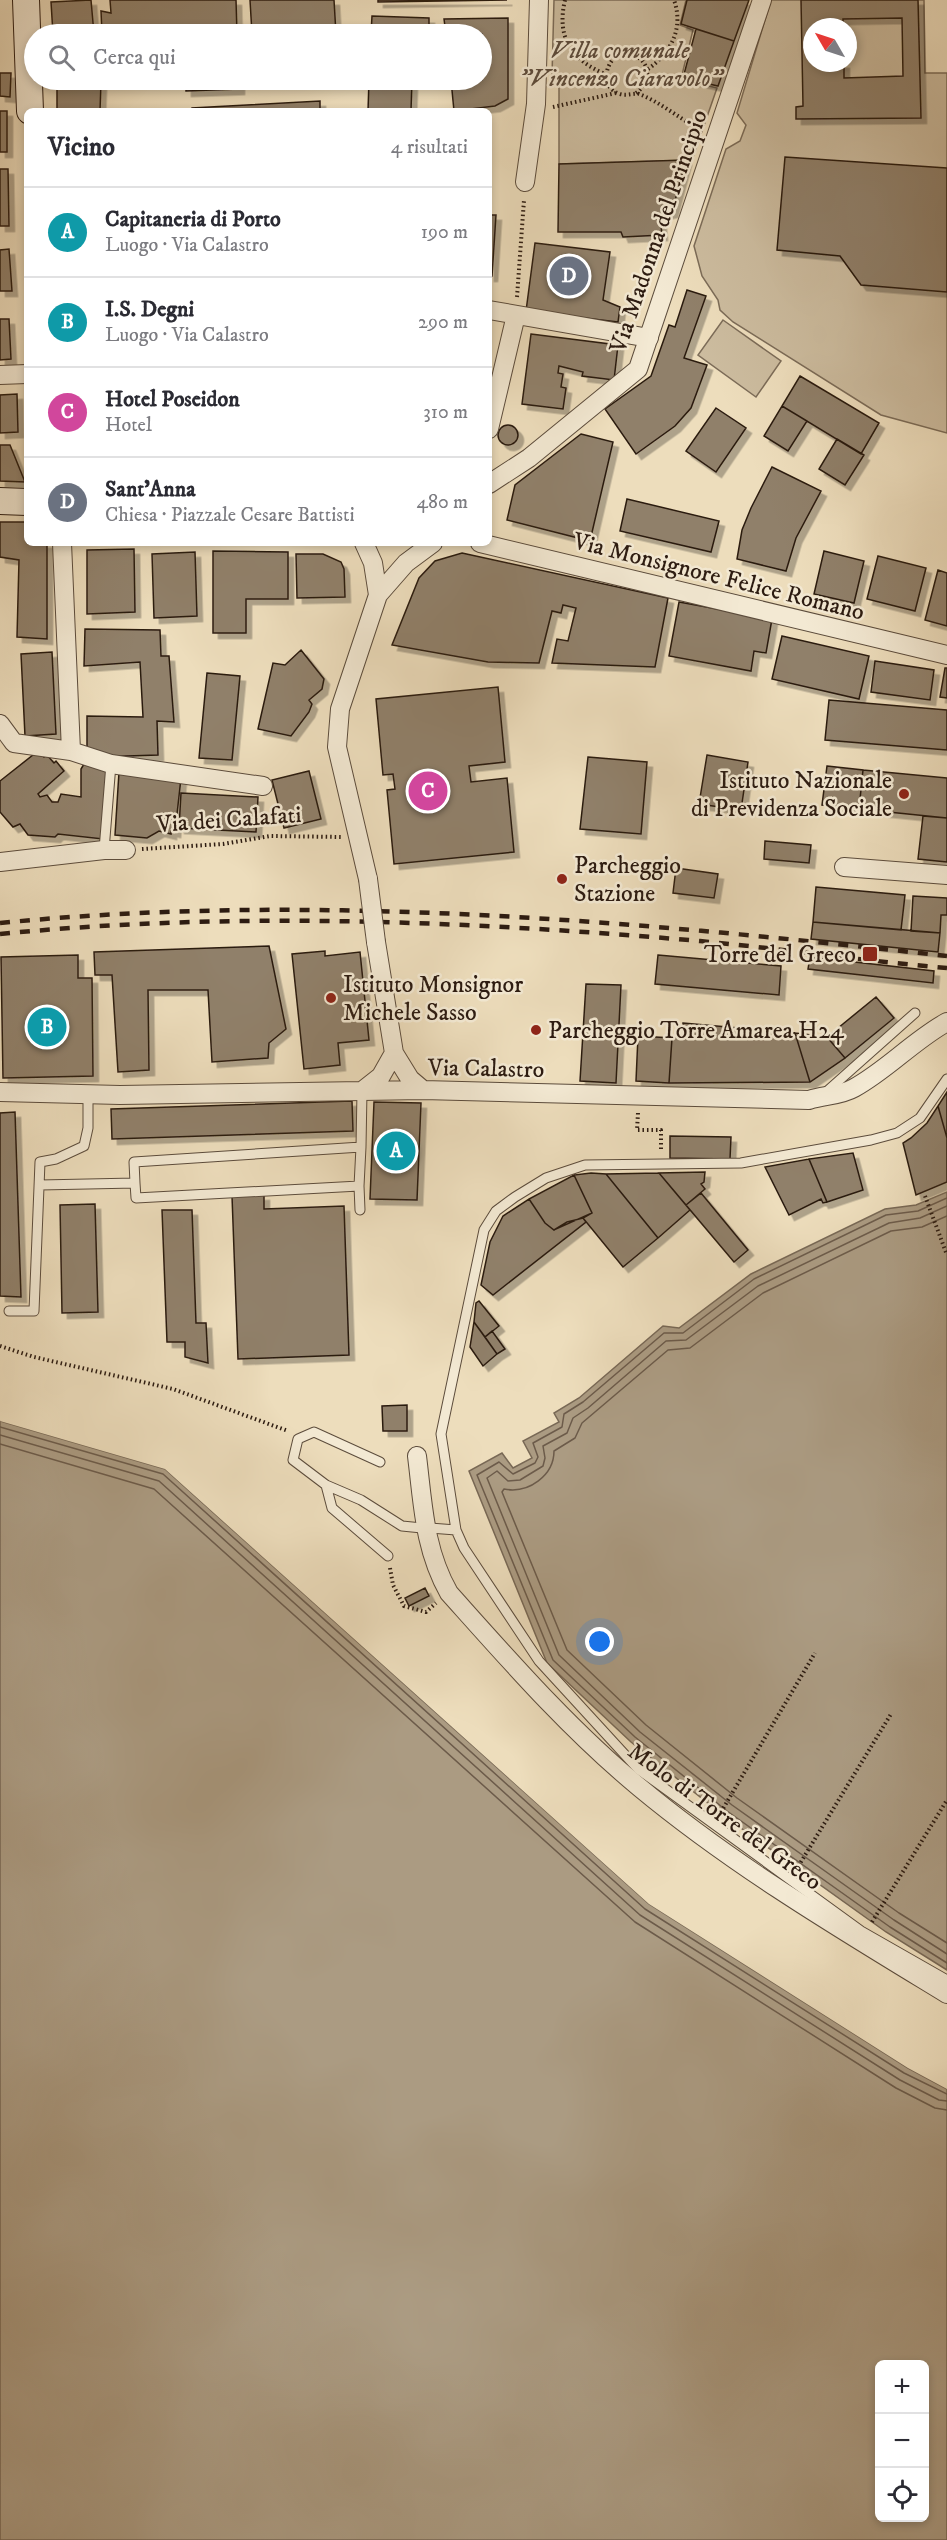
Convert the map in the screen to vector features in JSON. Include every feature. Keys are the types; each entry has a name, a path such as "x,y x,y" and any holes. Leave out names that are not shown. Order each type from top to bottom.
{"street":[{"path":"26,0 27,24"},
{"path":"525,182 536,104 538,0"},
{"name":"Via Madonna del Principio","path":"492,482 529,458 638,369 762,0"},
{"path":"29,90 30,108"},
{"path":"492,311 649,338"},
{"path":"492,416 516,315"},
{"path":"0,375 24,374"},
{"path":"0,501 24,502"},
{"path":"62,546 71,751"},
{"path":"365,546 373,563 378,595"},
{"path":"423,1090 410,1079 394,1053 368,879 337,747 340,709 378,595 406,562 429,546"},
{"name":"Via Monsignore Felice Romano","path":"492,546 947,655"},
{"path":"0,724 14,743 71,751 111,764 263,786"},
{"name":"Via dei Calafati","path":"0,862 104,850 126,850"},
{"path":"844,867 947,875"},
{"name":"Via Calastro","path":"0,1092 88,1094 423,1090 809,1100 820,1096 843,1094 856,1087 926,1034 947,1022"},
{"path":"362,1091 381,1076 394,1053"},
{"name":"Molo di Torre del Greco","path":"417,1456 428,1545 438,1574 449,1593 570,1724 639,1786 706,1838 797,1901 947,1994"}],"lane":[{"path":"104,850 111,764"},
{"path":"820,1096 915,1012"},
{"path":"947,1079 920,1118 897,1133 871,1140 741,1163 585,1166 556,1175 515,1197 489,1219 484,1230 441,1434 456,1530 477,1570 539,1661 638,1769 861,1931 947,1980"},
{"path":"360,1210 362,1091"},
{"path":"9,1311 34,1311 40,1162 56,1159 84,1146 88,1128 88,1094"},
{"path":"359,1186 136,1198 134,1162 361,1147"},
{"path":"39,1185 135,1184"},
{"path":"380,1462 314,1432 298,1439 293,1460 326,1485 361,1500 402,1526 456,1530"},
{"path":"326,1485 332,1508 388,1556"}],"path":[{"path":"565,0 562,14 563,34 572,52 586,66 606,75"},
{"path":"536,104 556,108 616,93 623,95 636,93 646,84 648,69 660,60 672,44 677,26 674,0"},
{"path":"616,93 607,81 606,75 610,61 623,53 636,55 648,69"},
{"path":"636,93 697,128 692,149"},
{"path":"516,315 525,182"},
{"name":"Via dei Calafati","path":"126,850 223,844 270,836 357,837"},
{"path":"639,1096 638,1130 661,1130 661,1164"},
{"path":"925,1196 947,1255"},
{"path":"0,1346 34,1357 173,1389 287,1431 298,1439"},
{"path":"393,1586 404,1606 426,1612 449,1593"},
{"path":"717,1818 815,1653"},
{"path":"794,1874 891,1714"},
{"path":"869,1927 947,1800"}],"green space":[{"name":"Villa comunale \"Vincenzo Ciaravolo\"","path":"554,0 686,0 680,25 693,30 681,79 717,88 692,160 559,164 559,81 552,76"},
{"path":"771,0 924,0 925,73 947,73 947,433 881,415 733,322 720,310 718,300 702,276 694,246 726,149 740,141 746,125 737,113"},
{"path":"723,320 781,361 756,397 698,355"}],"water":[{"path":"947,1192 947,1970 886,1932 724,1816 631,1742 547,1663 469,1471 502,1453 513,1468 532,1458 523,1441 559,1422 554,1413 579,1398 663,1326 679,1328 751,1274 885,1209 916,1205"},
{"path":"0,1421 165,1469 649,1904 908,2068 947,2089 947,2540 0,2540"}],"pier":[{"path":"1,1418 167,1466 651,1902 909,2066 947,2085 947,2089 908,2068 649,1904 165,1469 0,1421"}],"building":[{"path":"91,0 93,24 52,24 51,2"},
{"path":"110,0 236,0 237,24 102,24 101,11 111,13"},
{"path":"250,0 334,0 335,24 251,24"},
{"path":"378,0 507,0 378,2"},
{"path":"687,0 749,0 734,41 681,24"},
{"path":"801,0 918,0 921,118 796,119 796,107 803,106"},
{"path":"372,16 429,18 429,24 372,24"},
{"path":"508,18 508,99 495,106 454,108 452,90 492,90 492,24 445,24 444,19"},
{"path":"696,29 734,41 718,86 683,78"},
{"path":"0,73 11,73 10,97 0,96"},
{"path":"57,90 101,90 100,108 57,108"},
{"path":"369,90 412,90 411,108 368,108"},
{"path":"320,101 320,108 192,108"},
{"path":"0,111 7,111 7,152 0,152"},
{"path":"785,157 947,168 947,292 861,285 840,256 777,250"},
{"path":"686,160 672,212 660,215 662,235 623,237 621,232 558,232 559,164"},
{"path":"0,169 8,169 9,226 0,226"},
{"path":"492,215 496,215 492,276"},
{"path":"535,243 610,252 603,300 620,307 618,322 526,311"},
{"path":"9,249 12,291 0,291 0,250"},
{"path":"687,290 706,296 684,358 707,365 691,408 675,426 636,454 605,409 651,376 669,325 675,327"},
{"path":"0,319 9,319 11,359 0,360"},
{"path":"531,334 618,345 614,380 582,376 583,372 559,366 558,373 563,374 561,387 566,388 563,409 522,404"},
{"path":"800,376 879,423 861,454 782,406"},
{"path":"17,394 18,432 0,433 0,395"},
{"path":"782,406 807,421 788,451 764,436"},
{"path":"716,408 746,428 716,472 686,451"},
{"path":"504,425 512,425 518,431 518,439 512,445 504,445 498,439 498,431"},
{"path":"581,434 613,442 590,541 507,520 515,485"},
{"path":"837,439 864,455 845,485 819,469"},
{"path":"0,445 10,445 24,482 0,481"},
{"path":"772,467 821,491 796,538 786,571 737,559 742,530"},
{"path":"627,499 719,521 711,552 620,531"},
{"path":"0,522 24,522 24,546 47,546 47,639 17,637 19,560 0,557"},
{"path":"134,549 135,612 87,614 87,550"},
{"path":"213,551 288,552 288,599 246,599 246,633 213,633"},
{"path":"824,551 864,561 854,603 814,594"},
{"path":"195,552 197,616 154,618 152,554"},
{"path":"462,553 668,598 655,667 552,663 557,639 568,641 576,608 563,605 561,613 552,611 539,663 488,662 392,645 419,578 435,561"},
{"path":"296,554 323,554 341,562 344,569 345,597 297,598"},
{"path":"878,556 926,568 915,611 867,599"},
{"path":"938,570 947,573 947,626 925,620"},
{"path":"679,602 772,619 766,653 754,651 751,671 669,656"},
{"path":"85,629 160,630 161,656 169,656 174,722 157,721 158,755 95,757 87,747 87,716 143,717 140,662 84,666"},
{"path":"782,636 869,656 859,699 772,679"},
{"path":"301,650 324,679 322,689 309,700 312,704 309,712 291,736 258,729 273,663 285,665"},
{"path":"52,652 56,734 25,736 21,654"},
{"path":"875,661 934,670 930,700 871,692"},
{"path":"945,668 947,668 947,698 940,697"},
{"path":"207,673 240,676 232,760 199,758"},
{"path":"498,687 505,762 469,766 471,782 507,778 514,852 394,864 387,790 395,789 393,774 383,775 376,699"},
{"path":"829,700 947,710 947,750 825,740"},
{"path":"38,751 44,757 47,755 54,763 56,761 64,771 38,794 40,797 47,795 52,802 58,802 61,794 81,797 81,769 84,764 108,765 103,839 58,834 55,837 28,835 20,824 13,827 0,812 0,781"},
{"path":"707,755 748,762 741,810 699,804"},
{"path":"588,757 647,762 641,834 580,829"},
{"path":"827,766 863,770 859,809 822,805"},
{"name":"Istituto Nazionale di Previdenza Sociale","path":"863,770 947,778 947,818 859,809"},
{"path":"309,771 321,819 284,828 272,780"},
{"path":"119,772 181,778 175,832 171,831 171,834 159,831 147,838 115,835"},
{"path":"181,793 258,797 256,832 179,828"},
{"path":"923,816 947,818 947,862 918,859"},
{"path":"765,841 811,845 809,863 764,859"},
{"path":"676,868 718,874 714,898 673,893"},
{"name":"Torre del Greco","path":"816,887 905,895 901,930 813,922"},
{"path":"913,896 947,898 947,915 941,915 940,933 911,931"},
{"path":"813,922 940,933 938,952 811,939"},
{"path":"269,946 286,1029 269,1043 268,1058 212,1062 208,990 148,990 149,1070 118,1072 112,975 95,975 94,952"},
{"name":"Istituto Monsignor Michele Sasso","path":"325,951 325,956 360,952 369,1040 338,1043 340,1065 304,1069 292,954"},
{"path":"78,955 78,978 92,978 93,1076 3,1078 1,957"},
{"path":"658,955 781,966 779,995 655,984"},
{"path":"810,957 934,971 933,983 808,969"},
{"path":"586,984 621,985 616,1083 580,1081"},
{"path":"876,997 894,1018 845,1058 827,1037"},
{"path":"683,1023 795,1033 810,1082 669,1083 672,1038 683,1037"},
{"path":"795,1033 827,1037 845,1058 810,1082"},
{"path":"638,1036 672,1038 669,1083 636,1081"},
{"path":"947,1092 947,1138 938,1106"},
{"path":"352,1101 353,1131 112,1139 111,1109"},
{"path":"374,1102 421,1103 417,1200 370,1199"},
{"path":"938,1106 947,1138 947,1182 916,1195 903,1143 927,1123"},
{"path":"15,1112 21,1297 0,1296 0,1113"},
{"path":"670,1136 731,1137 730,1159 670,1158"},
{"path":"853,1153 863,1190 827,1202 809,1159"},
{"path":"809,1159 827,1202 823,1203 821,1199 789,1215 765,1167"},
{"path":"705,1172 704,1182 701,1184 705,1189 686,1205 659,1173"},
{"path":"659,1173 690,1210 658,1238 606,1174"},
{"path":"606,1174 658,1238 623,1267 583,1218 592,1213 574,1175"},
{"path":"574,1175 592,1213 554,1230 545,1223 529,1199"},
{"path":"701,1193 748,1250 734,1262 686,1205"},
{"path":"264,1195 264,1209 344,1206 349,1355 238,1359 232,1196"},
{"path":"529,1199 545,1223 554,1230 567,1222 583,1218 586,1222 493,1295 481,1285 490,1242 503,1216"},
{"path":"95,1204 98,1312 62,1313 60,1205"},
{"path":"162,1210 192,1210 196,1323 206,1323 208,1363 185,1357 185,1342 167,1342"},
{"path":"479,1301 499,1326 485,1337 474,1322 476,1303"},
{"path":"474,1322 497,1354 483,1366 470,1347"},
{"path":"492,1331 505,1349 497,1354 485,1337"},
{"path":"407,1405 407,1431 383,1431 382,1406"},
{"path":"425,1588 429,1596 409,1606 405,1598"}],"railway":[{"path":"0,923 119,914 237,910 474,915 711,932 947,956"},
{"path":"0,934 175,923 350,921 438,924 700,941 947,968"}],"place":[{"name":"Sant'Anna","path":"569,276"},
{"name":"Hotel Poseidon","path":"428,791"},
{"name":"Istituto Nazionale di Previdenza Sociale","path":"904,794"},
{"name":"Parcheggio Stazione","path":"562,879"},
{"name":"Torre del Greco","path":"870,954"},
{"name":"Istituto Monsignor Michele Sasso","path":"331,998"},
{"name":"I.S. Degni","path":"47,1027"},
{"name":"Parcheggio Torre Amarea H24","path":"536,1030"},
{"name":"Capitaneria di Porto","path":"396,1151"}]}
